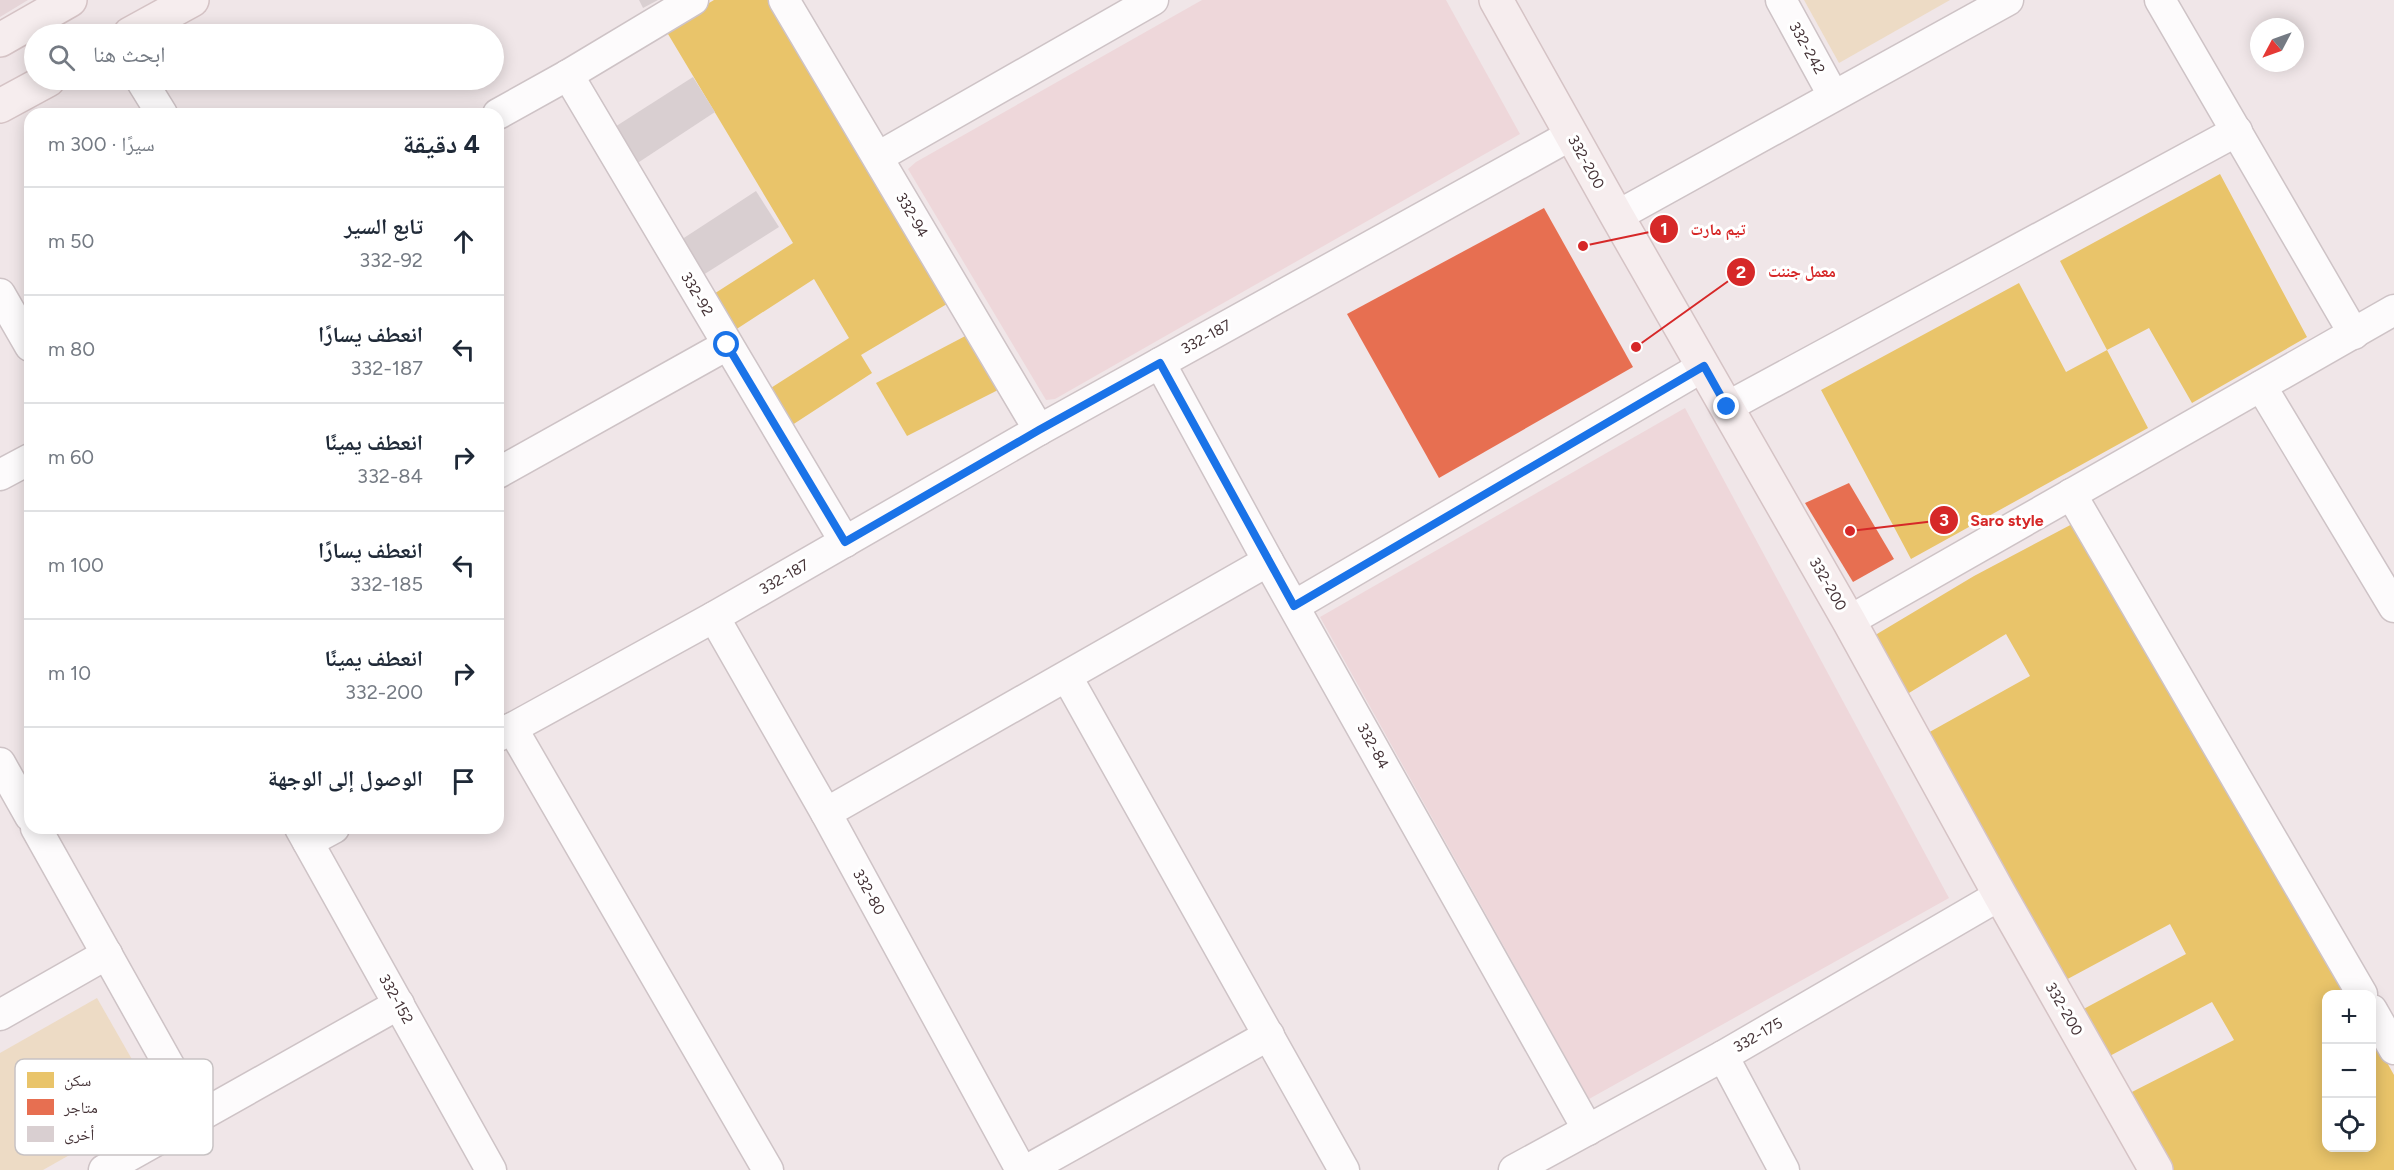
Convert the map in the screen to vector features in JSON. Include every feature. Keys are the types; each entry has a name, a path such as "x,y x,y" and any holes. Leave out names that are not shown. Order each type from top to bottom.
{"street":[{"path":"28,24 70,0"},
{"path":"148,24 192,0"},
{"path":"504,111 693,0"},
{"name":"332-94","path":"784,0 1039,430"},
{"path":"878,157 1153,0"},
{"name":"332-200","path":"1496,0 1570,135 1849,621 2000,895 2156,1170"},
{"name":"332-242","path":"1780,0 1833,95"},
{"path":"1617,216 2008,0"},
{"path":"2160,0 2354,334"},
{"path":"0,40 24,26"},
{"name":"332-92","path":"568,75 845,542"},
{"path":"0,106 30,90"},
{"path":"147,90 158,108"},
{"path":"1727,407 2237,131"},
{"name":"332-187","path":"505,732 714,617 1039,430 1570,135"},
{"path":"0,294 24,336"},
{"path":"1849,621 2394,310"},
{"path":"504,470 727,345"},
{"name":"332-84","path":"1160,363 1268,561 1588,1130"},
{"path":"1294,606 1704,366"},
{"path":"2261,386 2394,607"},
{"path":"0,475 24,462"},
{"path":"2071,494 2360,990"},
{"path":"826,813 1268,561"},
{"name":"332-80","path":"714,617 826,813 1021,1170"},
{"path":"1066,677 1344,1170"},
{"path":"505,732 768,1170"},
{"path":"0,763 24,805"},
{"path":"39,834 165,1059"},
{"name":"332-152","path":"304,835 491,1170"},
{"name":"332-175","path":"1514,1170 1723,1056 2000,895"},
{"path":"0,1015 107,954"},
{"path":"213,1109 399,1004"},
{"path":"2376,1017 2394,1049"},
{"path":"1027,1170 1269,1035"},
{"path":"1723,1056 1784,1170"},
{"path":"104,1170 131,1155"}],"shaded area":[{"path":"0,0 28,0 0,17"},
{"path":"1202,0 1446,0 1520,134 1055,399 1046,400 908,169 916,162"},
{"path":"1804,0 1950,0 1839,63"},
{"path":"1685,408 1949,898 1589,1099 1320,617"},
{"path":"97,998 132,1059 15,1059 15,1155 70,1155 43,1170 0,1170 0,1053"}],"building: سكن":[{"path":"714,0 774,0 952,301 861,355 872,373 786,429 763,393 849,338 814,279 729,334 706,299 793,243 665,29"},
{"path":"2220,174 2307,337 2192,403 2149,328 2107,350 2060,261"},
{"path":"2019,283 2066,372 2107,350 2148,428 1911,559 1821,390"},
{"path":"971,333 1002,388 907,436 876,383"},
{"path":"2076,522 2345,990 2322,990 2322,1152 2376,1152 2376,1043 2394,1075 2394,1170 2165,1170 2128,1094 2234,1040 2212,1002 2104,1059 2078,1012 2186,954 2170,924 2062,982 1926,734 2030,676 2006,634 1904,696 1872,637 1974,576"}],"building: متاجر":[{"path":"1544,208 1633,367 1439,478 1347,314"},
{"path":"1849,483 1894,559 1853,582 1805,503"}],"building: أخرى":[{"path":"639,0 658,0 643,8"},
{"path":"693,77 715,112 630,168 607,132"},
{"path":"756,191 779,227 692,282 670,247"}],"place":[{"name":"تيم مارت","path":"1583,246"},
{"name":"معمل جننت","path":"1636,347"},
{"name":"Saro style","path":"1850,531"}],"route":[{"path":"727,345 845,542 1160,363 1294,606 1704,366 1727,407"}]}
